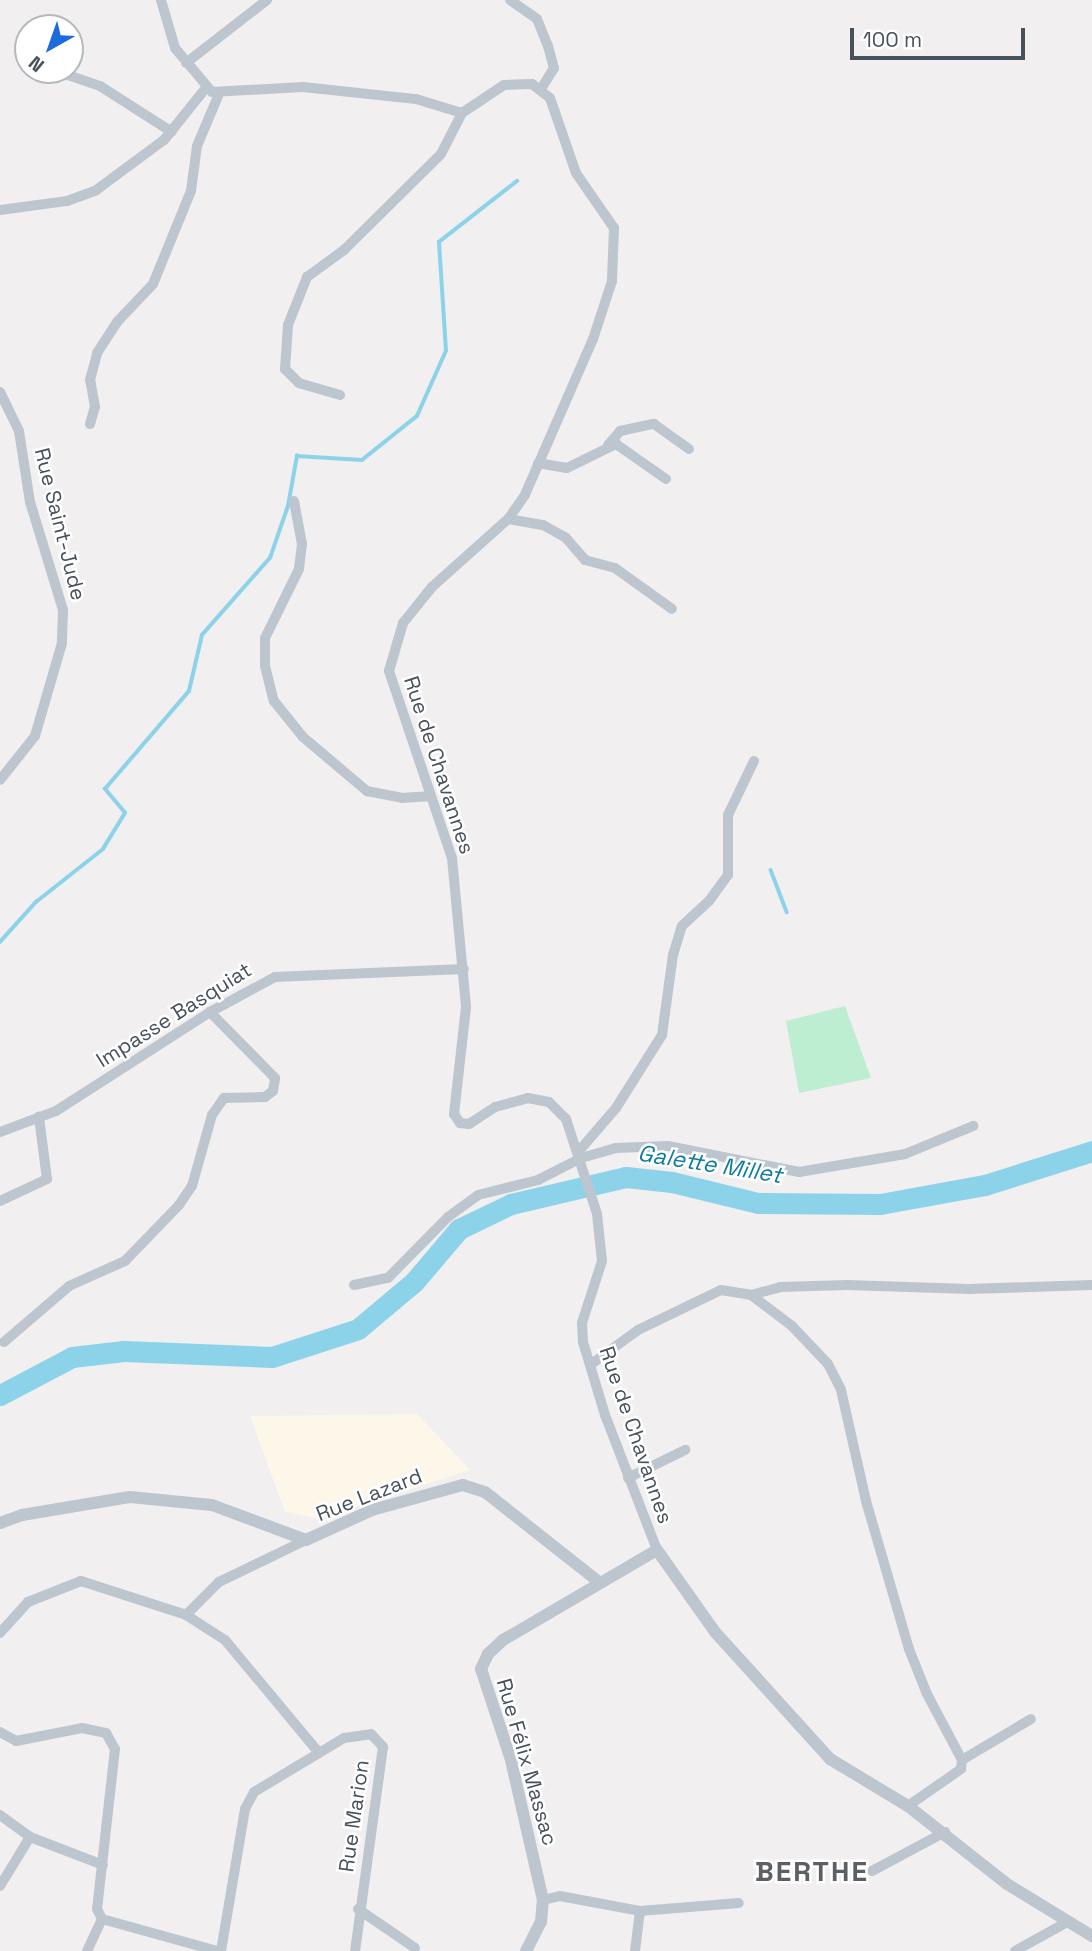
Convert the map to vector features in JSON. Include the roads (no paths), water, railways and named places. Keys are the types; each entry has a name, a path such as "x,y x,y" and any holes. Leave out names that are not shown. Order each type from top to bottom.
{"street":[{"path":"161,0 175,48 205,89 219,94 303,87 416,99 462,113"},
{"path":"186,63 267,0"},
{"path":"340,395 299,383 285,369 288,324 307,277 344,250 441,154 462,113 510,83 531,84 540,90 554,68 548,46 537,19 510,0"},
{"path":"84,82 121,97 172,132"},
{"path":"0,210 67,201 94,191 127,170 172,132 205,89"},
{"name":"Rue de Chavannes","path":"540,90 550,98 576,173 614,228 616,256 593,339 538,463 509,519 432,587 403,623 391,653 392,687 428,796 441,819 452,858 466,1007 454,1114 460,1123 469,1124 512,1100 549,1102 566,1119 585,1169 597,1214 602,1261 582,1324 590,1365 628,1478 657,1550 715,1632 830,1759 908,1806 945,1832 1007,1884 1092,1936"},
{"path":"90,424 95,407 90,380 97,353 117,322 153,284 191,191 197,146 219,94"},
{"name":"Rue Saint-Jude","path":"0,392 19,431 27,490 63,610 62,643 35,736 0,780"},
{"path":"538,463 567,468 608,445 620,431 654,424 689,449"},
{"path":"608,445 622,446 666,479"},
{"path":"294,501 302,533 299,569 265,638 265,666 274,701 303,737 367,791 402,798 428,796"},
{"path":"509,519 543,525 566,538 585,560 615,568 672,609"},
{"path":"354,1285 388,1278 448,1217 478,1195 538,1180 580,1154 616,1108 662,1035 673,955 682,926 709,901 728,875 728,816 754,761"},
{"name":"Impasse Basquiat","path":"0,1132 39,1117 85,1094 210,1012 275,977 464,969"},
{"path":"4,1342 69,1286 125,1261 178,1205 192,1186 212,1115 224,1098 265,1097 273,1091 275,1078 210,1012"},
{"path":"0,1200 47,1179 39,1117"},
{"path":"580,1154 615,1148 668,1146 799,1172 905,1154 973,1126"},
{"path":"590,1365 638,1330 721,1290 751,1295 780,1287 968,1289 1092,1285"},
{"path":"751,1295 812,1345 841,1390 866,1502 909,1649 927,1694 962,1760 961,1769 908,1806"},
{"path":"628,1478 685,1450"},
{"name":"Rue Lazard","path":"186,1615 219,1582 306,1540 372,1510 463,1485 485,1492 599,1582"},
{"path":"0,1523 22,1515 130,1497 212,1505 306,1540"},
{"name":"Rue Félix Massac","path":"526,1951 541,1922 543,1900 512,1760 481,1669 488,1654 503,1640 657,1550"},
{"path":"0,1633 28,1602 82,1581 186,1615 225,1640 319,1753"},
{"path":"962,1760 1031,1719"},
{"path":"0,1732 16,1741 27,1741 82,1728 106,1733 112,1740 97,1909 102,1919 219,1951"},
{"name":"Rue Marion","path":"219,1951 245,1809 254,1792 344,1738 371,1734 383,1747 358,1909 355,1951"},
{"path":"0,1815 30,1837 103,1865"},
{"path":"872,1871 945,1832"},
{"path":"0,1886 30,1837"},
{"path":"543,1900 561,1896 640,1911 738,1903"},
{"path":"358,1909 415,1948"},
{"path":"635,1951 640,1911"},
{"path":"87,1951 102,1919"},
{"path":"1015,1951 1067,1922"}],"waterway":[{"path":"0,942 36,902 103,849 125,813 105,789 189,691 202,635 270,558 288,506 297,456 362,460 417,416 446,351 439,242 517,181"},
{"path":"771,870 787,912"},
{"name":"Galette Millet","path":"0,1395 72,1357 124,1351 272,1357 358,1329 414,1282 459,1229 511,1204 626,1177 672,1182 758,1203 880,1204 985,1185 1092,1151"}],"district":[{"name":"BERTHE","path":"812,1871"}]}
